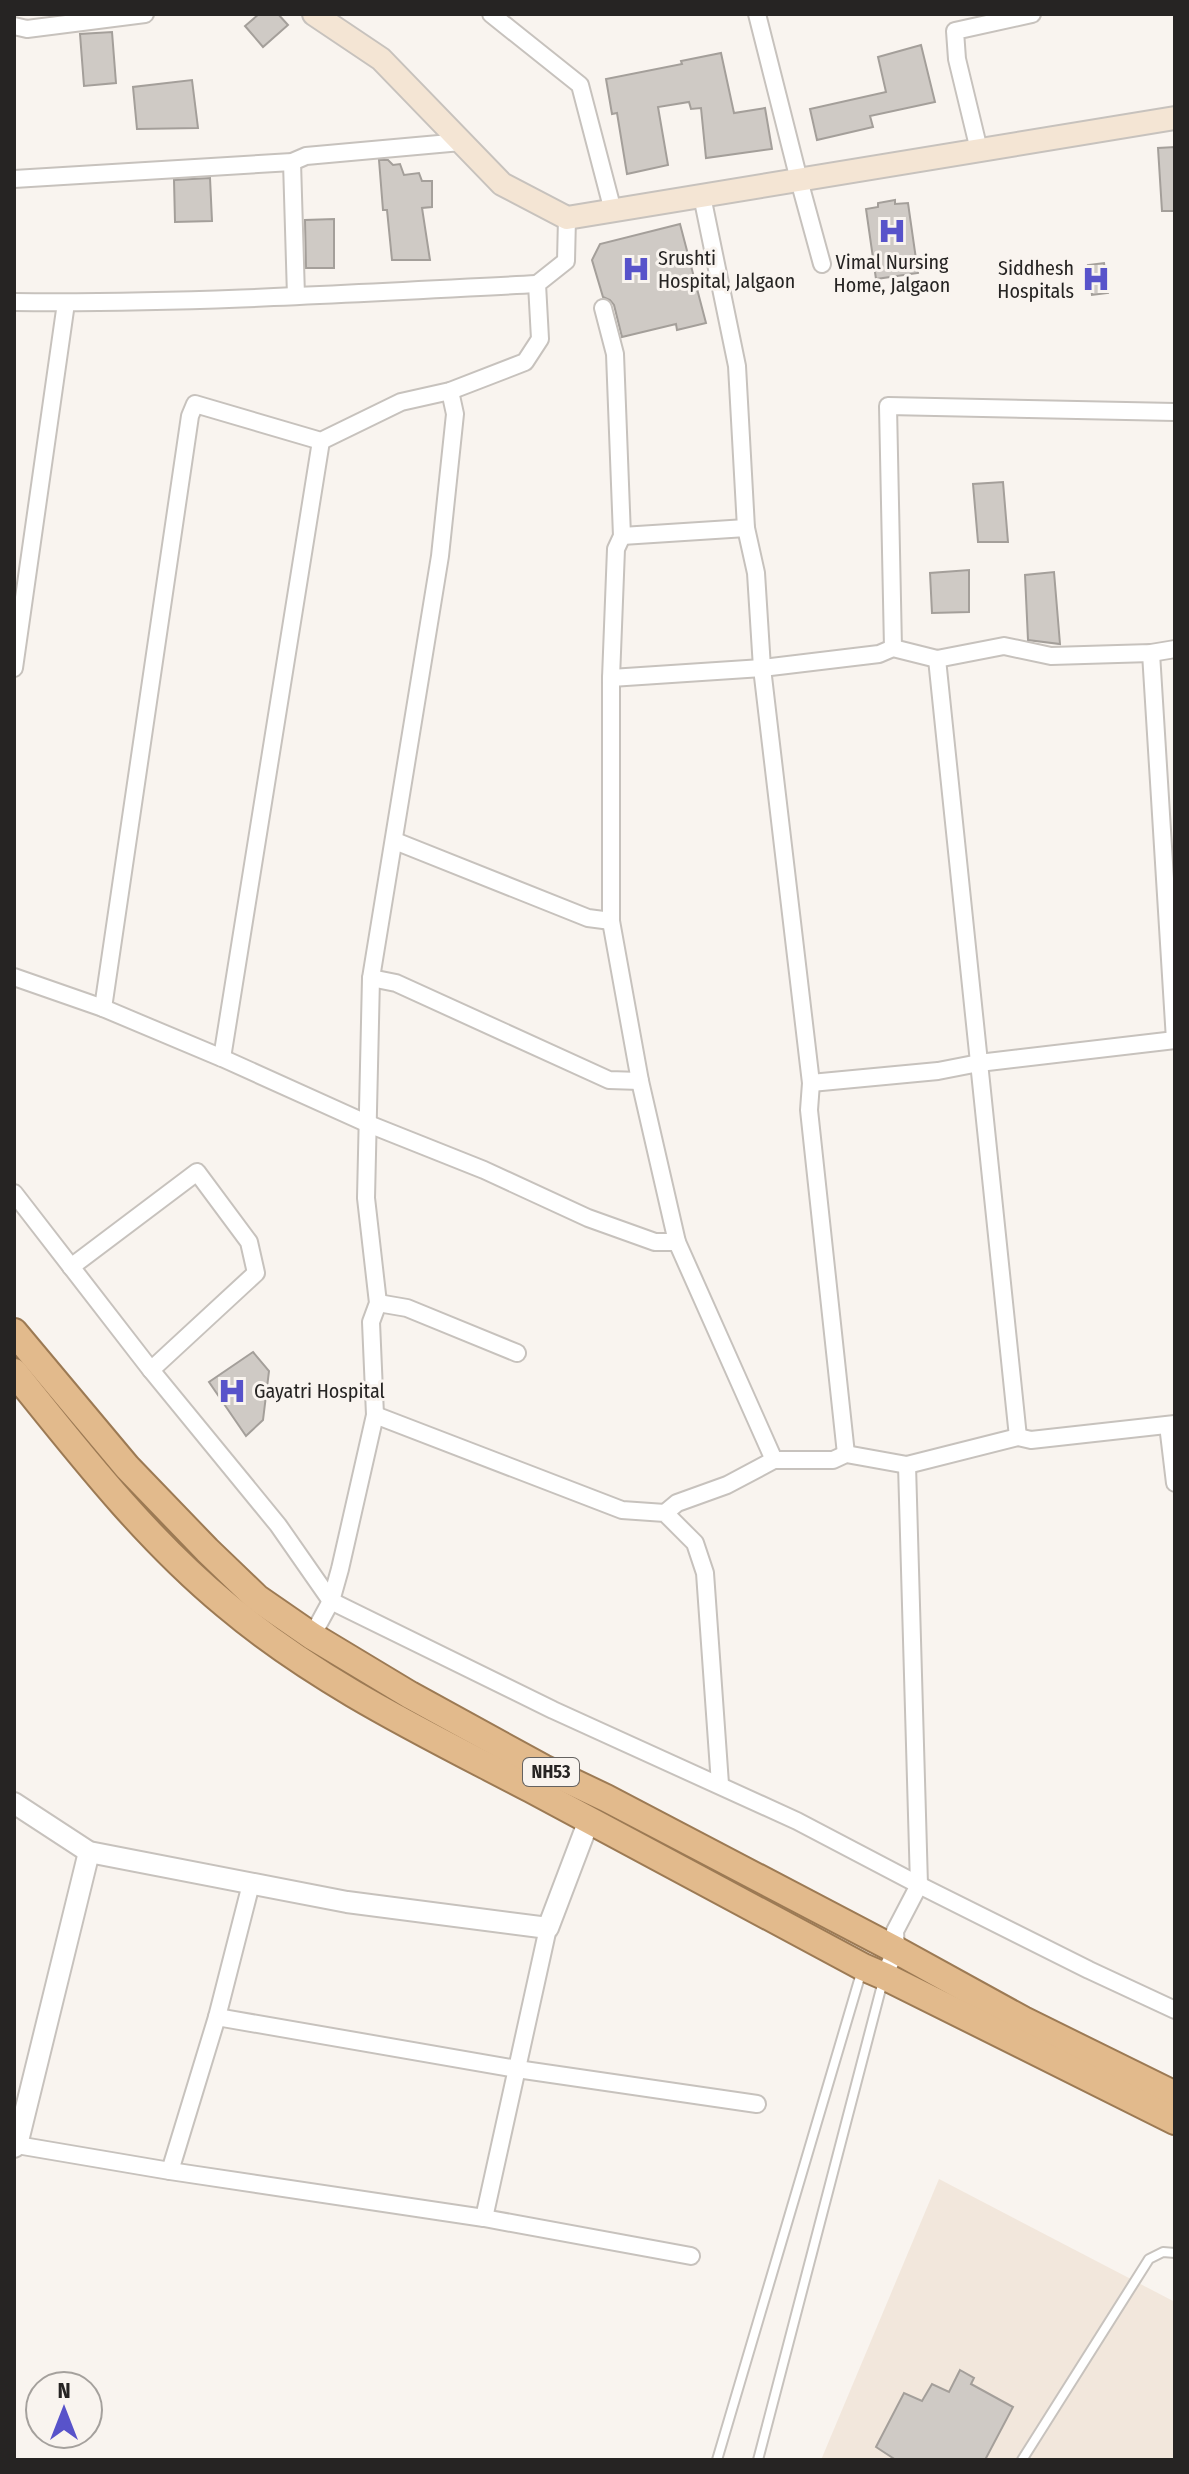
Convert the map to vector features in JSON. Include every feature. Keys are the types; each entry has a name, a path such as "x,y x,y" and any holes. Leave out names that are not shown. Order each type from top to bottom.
{"highway":[{"name":"NH53","path":"14,1332 127,1467 207,1550 257,1598 312,1636 410,1695 529,1760 889,1941 1023,2020 1175,2095"},
{"name":"NH53","path":"14,1372 111,1492 193,1577 300,1661 391,1716 873,1972 1175,2121"}],"main road":[{"path":"314,14 381,59 502,184 567,218 1175,118"}],"street":[{"path":"14,26 27,29 145,14"},
{"path":"491,14 580,85 613,211"},
{"path":"757,14 822,264"},
{"path":"979,150 957,59 955,31 1032,14"},
{"path":"14,179 292,162 306,156 461,142"},
{"path":"292,162 296,296"},
{"path":"702,196 737,366 746,528 756,573 762,668 811,1083 809,1110 846,1454"},
{"path":"14,302 296,296 537,284 566,261 567,218"},
{"path":"103,1008 190,416 195,404 321,441 401,402 450,391 525,362 540,339 537,284"},
{"path":"14,668 66,303"},
{"path":"603,308 615,354 622,536 616,549 611,678 611,921 640,1081 677,1242 774,1460"},
{"path":"312,1636 331,1601 375,1415 371,1322 378,1303 366,1198 371,978 440,556 455,414 450,391"},
{"path":"893,648 888,406 1175,412"},
{"path":"222,1058 321,441"},
{"path":"622,536 746,528"},
{"path":"611,678 762,668 879,654 893,648 937,659 1004,646 1051,656 1151,653 1175,649"},
{"path":"811,1083 938,1071 979,1063 1175,1040 1151,653"},
{"path":"937,659 1018,1437"},
{"path":"395,841 588,918 611,921"},
{"path":"14,977 103,1008 366,1123 484,1170 588,1218 655,1242 677,1242"},
{"path":"371,978 396,983 609,1080 640,1081"},
{"path":"71,1267 197,1172 249,1242 256,1273 151,1370"},
{"path":"14,1193 151,1370 278,1525 331,1601 553,1710 797,1821 919,1885 1175,2010"},
{"path":"378,1303 407,1308 517,1353"},
{"path":"375,1415 622,1510 665,1513 695,1543 705,1573 720,1784"},
{"path":"665,1513 677,1503 727,1485 774,1460 833,1460 846,1454 907,1465 1018,1437 1031,1440 1172,1425 1175,1483"},
{"path":"873,1972 919,1885 907,1465"},
{"path":"14,1803 89,1852 347,1902 548,1928"},
{"path":"484,2218 548,1928 589,1820"},
{"path":"89,1852 16,2146 484,2218 691,2256"},
{"path":"170,2171 217,2017 251,1884"},
{"path":"873,1972 889,1941"},
{"path":"217,2017 517,2069 757,2104"}],"lane":[{"path":"717,2460 843,2027 873,1972"},
{"path":"758,2460 873,1972"},
{"path":"1022,2460 1149,2259 1163,2252 1175,2253"}],"shaded area":[{"path":"939,2179 1175,2302 1175,2460 821,2460"}],"building":[{"path":"259,14 278,14 288,25 263,47 245,26"},
{"path":"112,32 116,83 84,86 80,34"},
{"path":"921,45 935,102 870,116 873,127 817,140 810,109 886,92 878,57"},
{"path":"721,53 734,113 765,108 772,149 706,158 701,108 691,109 689,102 658,107 668,165 627,174 617,113 612,114 606,79"},
{"path":"192,80 198,128 137,129 133,87"},
{"path":"1175,147 1175,211 1162,211 1158,148"},
{"path":"379,160 400,164 404,175 419,173 422,181 432,181 432,207 422,208 430,260 392,260 387,210 383,210"},
{"path":"210,178 212,221 175,222 174,180"},
{"path":"895,200 895,204 908,203 918,273 876,279 866,209"},
{"path":"334,219 334,268 306,268 305,220"},
{"path":"680,224 706,323 677,330 676,324 622,337 614,305 603,297 592,260 600,244"},
{"path":"1104,263 1108,293 1092,295 1088,265"},
{"path":"1003,482 1008,542 978,542 973,484"},
{"path":"969,570 969,612 932,613 930,573"},
{"path":"1054,572 1060,644 1028,640 1025,575"},
{"path":"253,1352 269,1371 263,1420 246,1436 209,1382"},
{"path":"960,2370 974,2378 971,2384 1013,2407 985,2460 896,2460 876,2447 904,2393 922,2401 932,2384 949,2392"}],"place":[{"name":"Vimal Nursing Home, Jalgaon","path":"892,231"},
{"name":"Srushti Hospital, Jalgaon","path":"636,269"},
{"name":"Siddhesh Hospitals","path":"1096,279"},
{"name":"Gayatri Hospital","path":"232,1391"}]}
